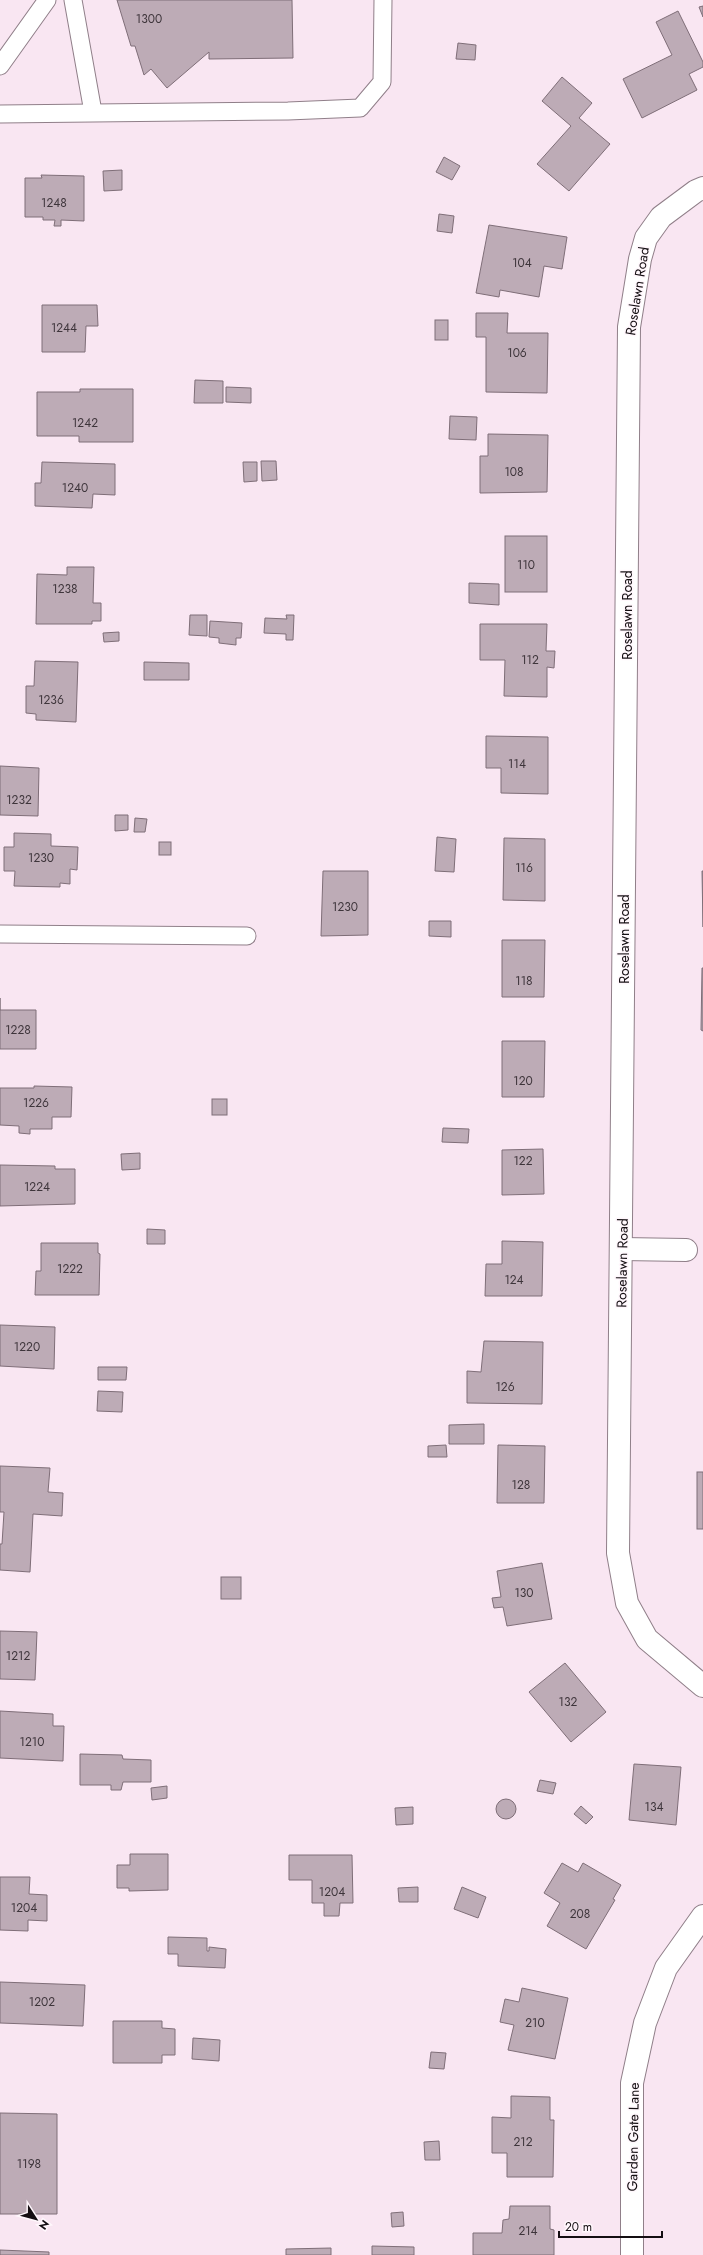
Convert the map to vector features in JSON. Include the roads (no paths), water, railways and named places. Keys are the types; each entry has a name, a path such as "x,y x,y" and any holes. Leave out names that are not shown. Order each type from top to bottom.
{"street":[{"name":"Roselawn Road","path":"703,188 696,191 661,217 646,238 640,259 629,327 622,1249 618,1553 627,1602 647,1639 703,1686"},
{"path":"622,1249 686,1250"},
{"name":"Garden Gate Lane","path":"632,2255 632,2083 645,2023 666,1968 703,1916"}],"lane":[{"path":"0,66 47,0"},
{"path":"73,0 93,112"},
{"path":"0,114 360,108 382,82 383,0"},
{"path":"0,934 247,936"}]}
